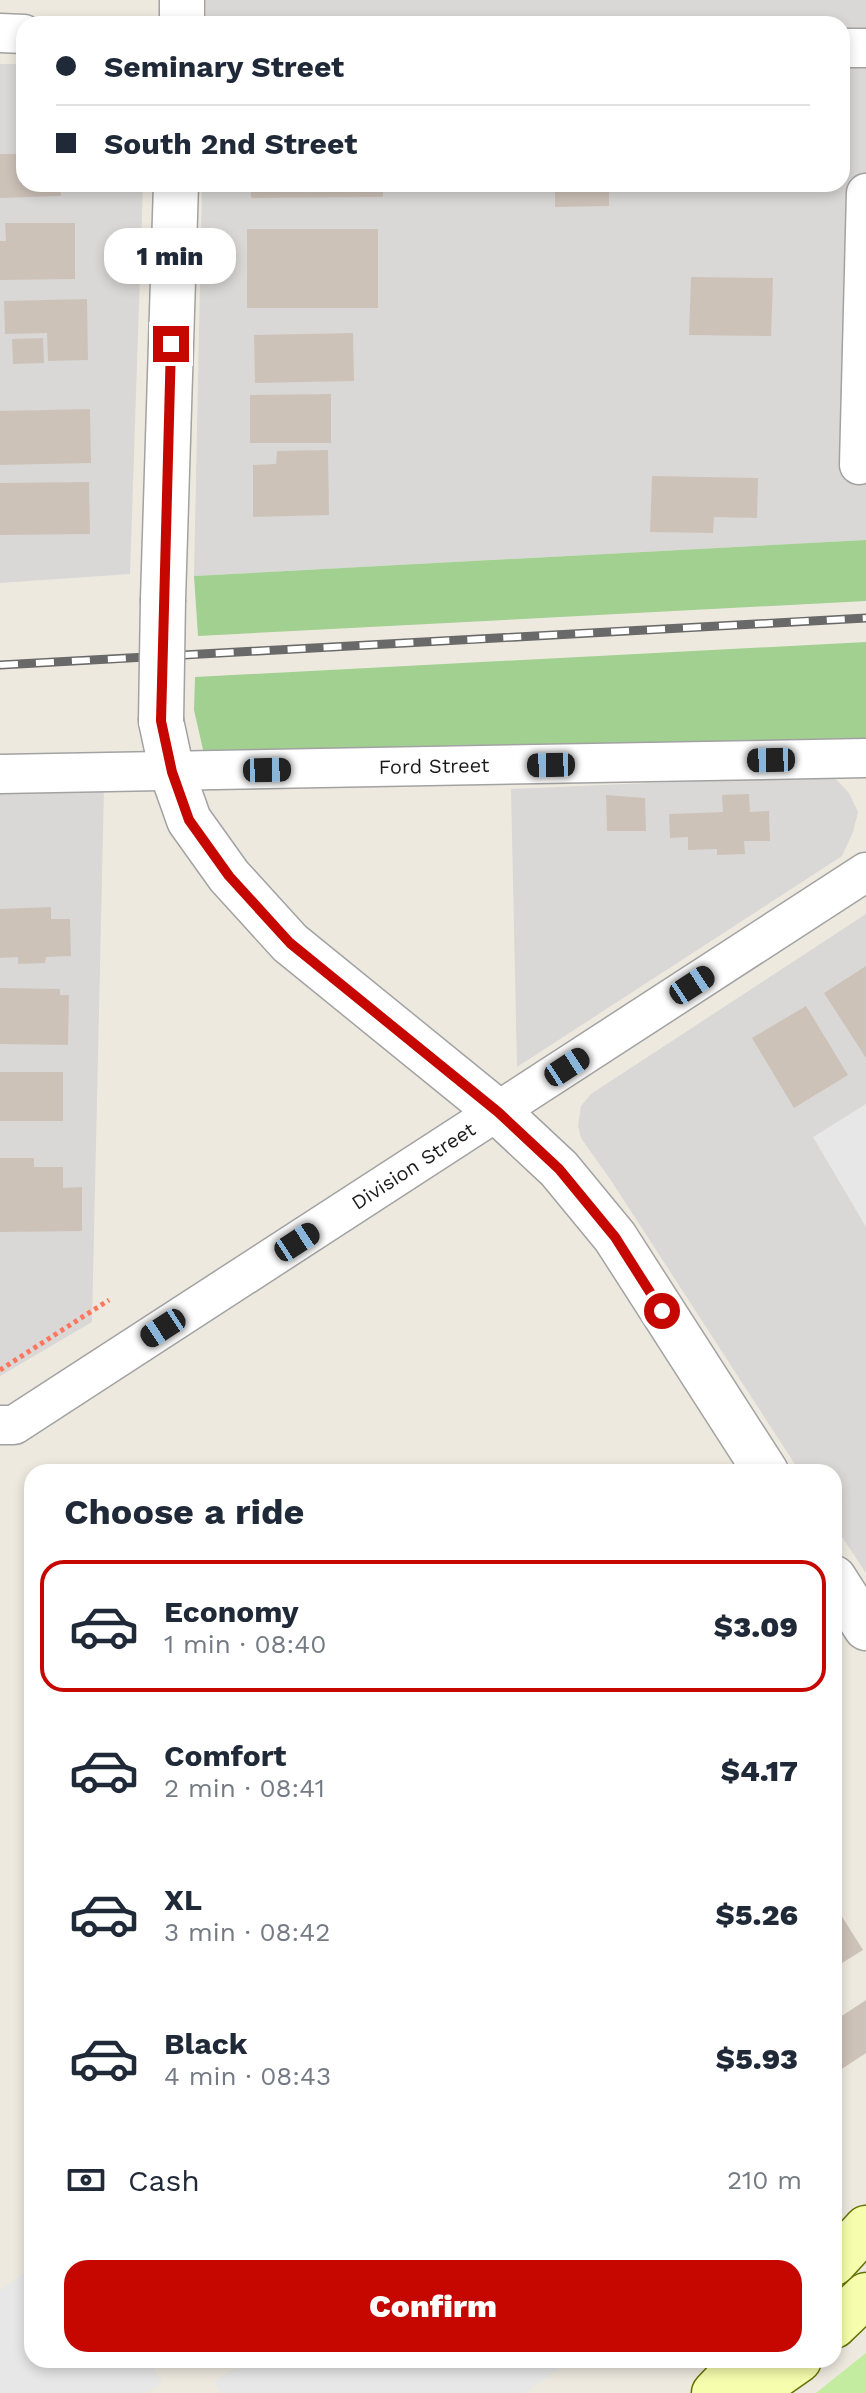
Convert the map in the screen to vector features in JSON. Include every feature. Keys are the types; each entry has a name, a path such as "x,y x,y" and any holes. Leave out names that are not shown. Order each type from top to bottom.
{"main road":[{"path":"842,2254 866,2228"},
{"path":"842,2318 866,2295"},
{"path":"714,2393 737,2368"},
{"path":"752,2393 788,2368"}],"street":[{"path":"176,192 161,721 172,772 189,820 229,876 290,943 498,1112 559,1169 615,1237 761,1464"},
{"path":"859,465 866,193"},
{"name":"Ford Street","path":"0,774 866,758"},
{"name":"Division Street","path":"0,1425 14,1425 866,872"},
{"path":"842,1590 866,1628"},
{"path":"842,2332 866,2316"}],"path":[{"path":"0,1370 109,1300"}],"shaded area":[{"path":"206,0 866,0 866,540 194,576 202,192 850,192 850,16 206,16"},
{"path":"0,64 16,64 16,192 143,192 130,574 0,583"},
{"path":"832,775 849,793 858,812 842,856 517,1067 511,789"},
{"path":"104,788 92,1322 0,1376 0,789"},
{"path":"866,914 866,1573 842,1537 842,1464 795,1464 581,1138 578,1126 581,1106 591,1094"},
{"path":"866,1104 866,1227 813,1137"},
{"path":"24,2274 24,2368 153,2368 162,2383 146,2393 0,2393 0,2290"},
{"path":"236,2368 560,2368 525,2393 221,2393 214,2381"}],"green space":[{"path":"866,540 866,601 198,636 194,576"},
{"path":"866,642 866,739 204,754 194,710 195,677"},
{"path":"866,2353 866,2393 816,2393"}],"building":[{"path":"0,154 16,154 16,192 61,192 61,196 0,198"},
{"path":"251,192 383,192 383,197 251,198"},
{"path":"555,192 609,192 609,206 555,207"},
{"path":"5,223 75,223 75,279 0,280 0,241 6,241"},
{"path":"247,229 378,229 378,308 247,308"},
{"path":"691,277 773,278 771,336 689,335"},
{"path":"87,299 88,360 48,361 47,333 5,334 4,301"},
{"path":"353,333 354,381 255,383 254,335"},
{"path":"43,338 44,363 13,364 12,339"},
{"path":"331,394 331,443 250,443 250,395"},
{"path":"90,409 91,463 0,465 0,411"},
{"path":"328,450 329,515 253,517 253,465 276,464 277,451"},
{"path":"652,476 758,478 757,518 714,517 713,533 650,532"},
{"path":"89,482 90,534 0,535 0,483"},
{"path":"749,794 750,812 769,811 770,841 744,841 745,854 717,855 717,849 688,850 688,837 670,838 669,814 723,812 722,795"},
{"path":"606,795 645,798 646,831 607,831"},
{"path":"51,907 51,919 70,919 71,956 46,957 45,963 18,964 18,957 0,958 0,909"},
{"path":"866,966 866,1058 824,993"},
{"path":"0,988 60,989 60,995 69,995 68,1045 0,1044"},
{"path":"806,1006 848,1075 794,1108 752,1038"},
{"path":"0,1072 63,1072 63,1121 0,1121"},
{"path":"0,1158 34,1158 34,1167 63,1167 63,1188 82,1187 82,1231 0,1232"},
{"path":"842,1917 863,1950 842,1963"},
{"path":"866,2000 866,2053 842,2069 842,2016"}],"railway":[{"path":"0,665 866,618"}],"route":[{"path":"171,344 161,721 172,772 189,820 229,876 290,943 498,1112 559,1169 615,1237 662,1311"}]}
